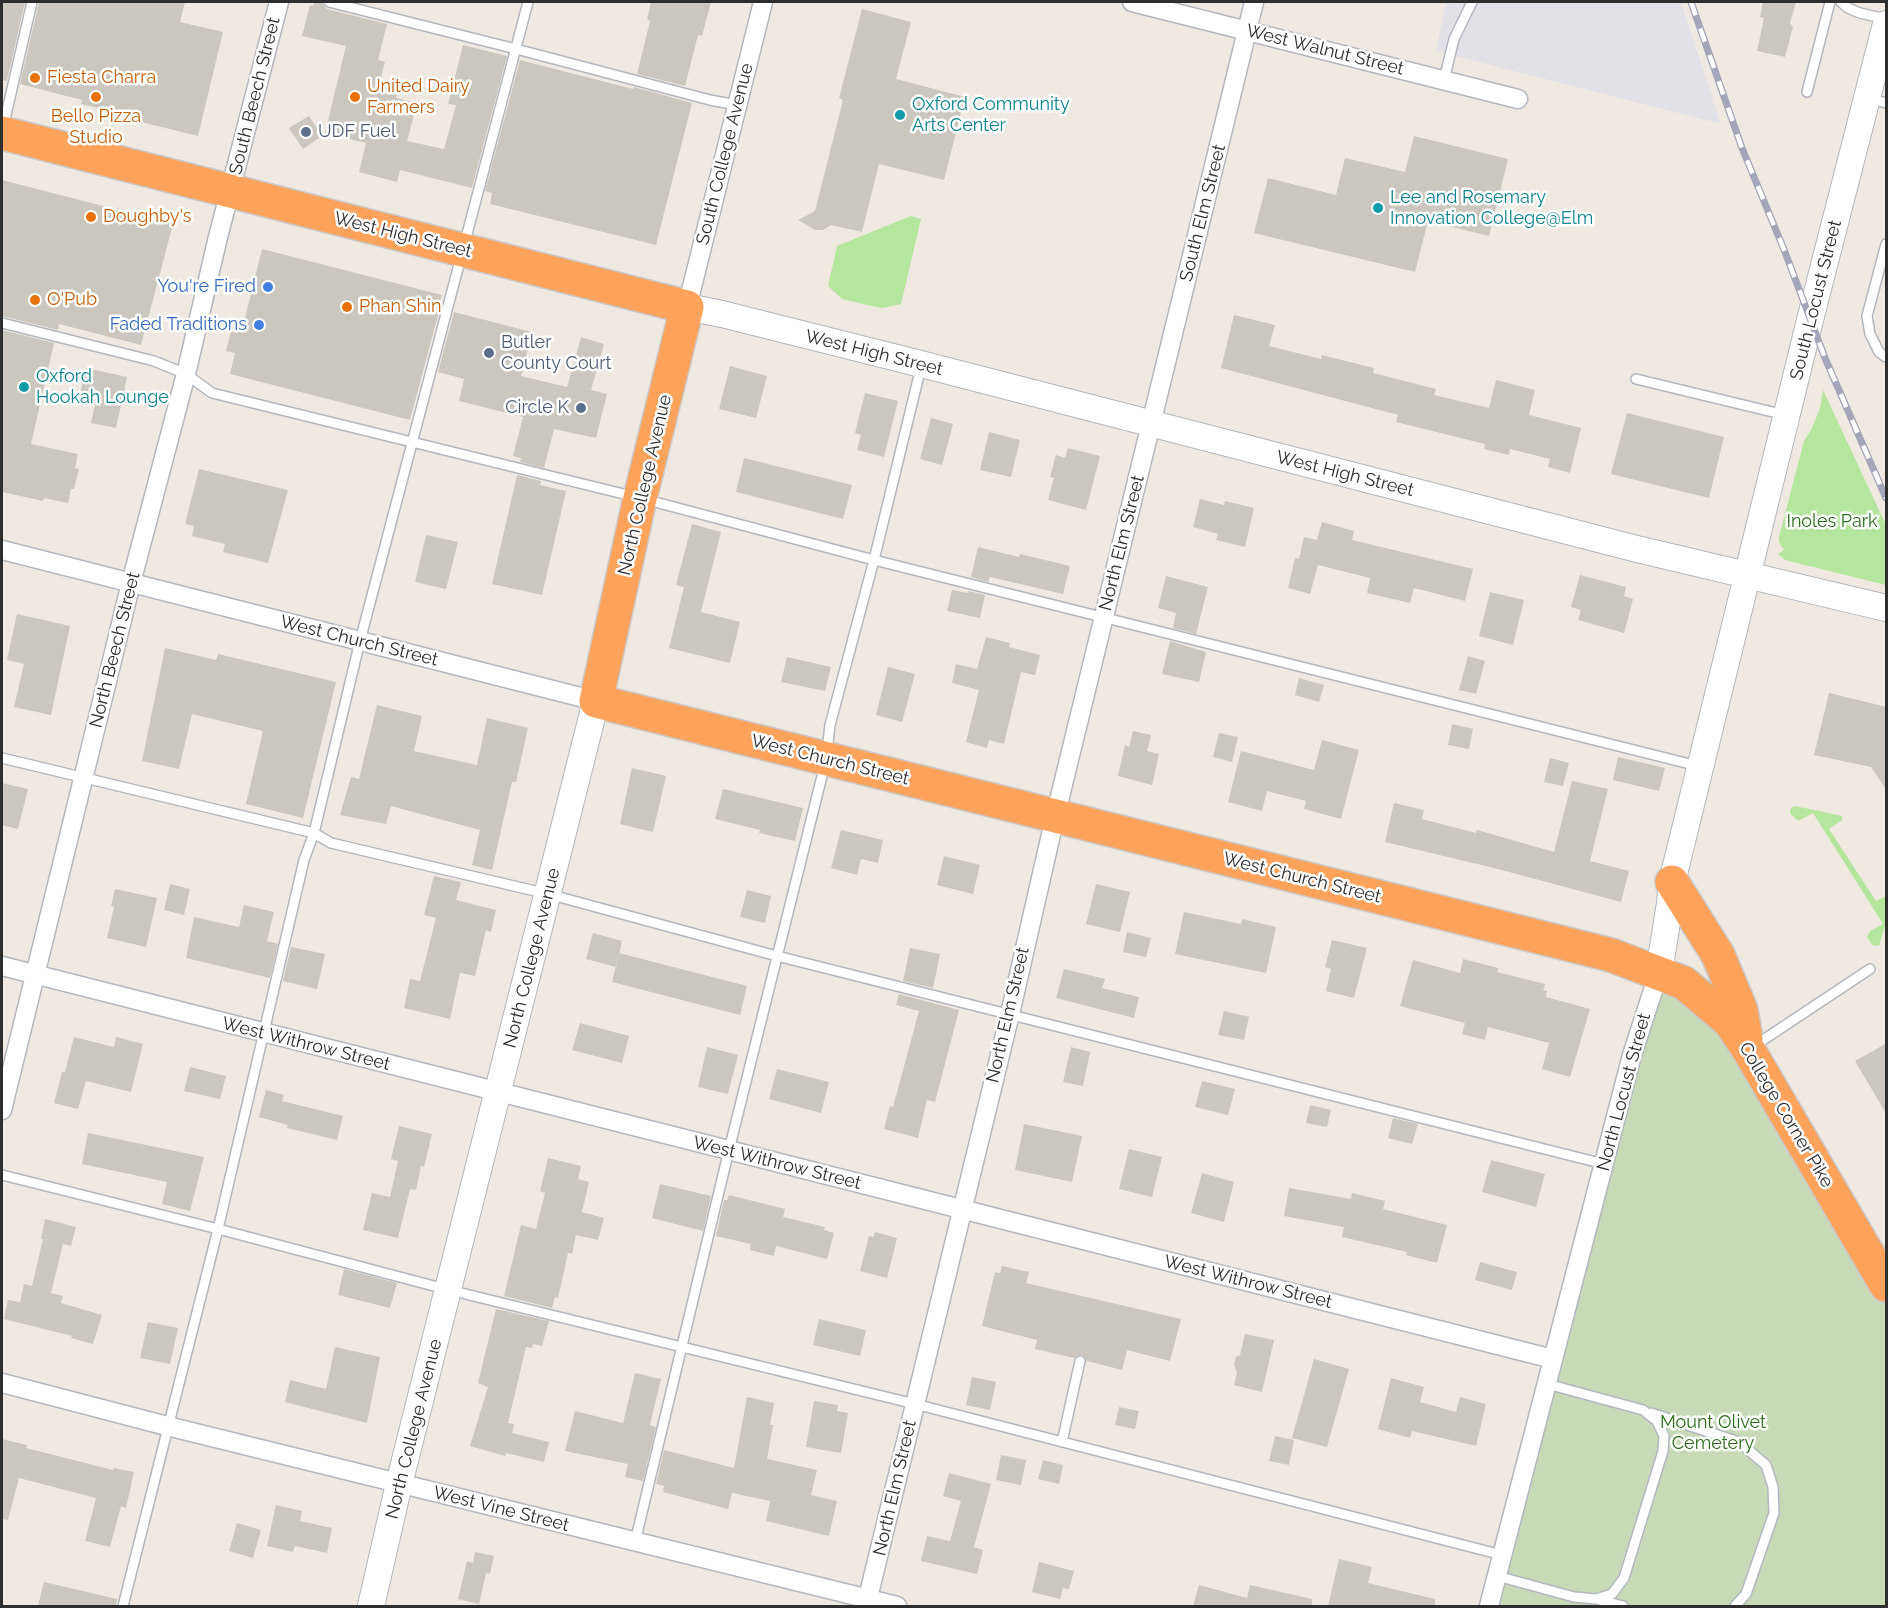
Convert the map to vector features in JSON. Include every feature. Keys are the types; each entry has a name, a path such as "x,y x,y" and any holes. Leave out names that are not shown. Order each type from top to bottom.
{"highway":[{"name":"West High Street","path":"2,133 687,307"},
{"name":"North College Avenue","path":"596,701 640,498 687,307"},
{"name":"West Church Street","path":"596,701 1503,927 1611,955 1659,972"},
{"path":"1672,882 1718,956 1741,1010 1748,1049"},
{"name":"College Corner Pike","path":"1659,972 1684,983 1730,1022 1887,1285"}],"street":[{"name":"South Beech Street","path":"231,192 279,2"},
{"name":"South College Avenue","path":"687,307 763,2"},
{"name":"West Walnut Street","path":"1132,2 1518,99"},
{"name":"South Elm Street","path":"1151,425 1254,2"},
{"name":"South Locust Street","path":"1746,576 1810,320 1877,101 1887,24"},
{"name":"North Beech Street","path":"2,1110 131,583 231,192"},
{"name":"West High Street","path":"687,307 921,364 1151,425 1746,576 1887,608"},
{"name":"North Elm Street","path":"867,1603 1151,425"},
{"name":"West Church Street","path":"2,550 596,701"},
{"name":"North Locust Street","path":"1489,1606 1632,1055 1659,972 1672,882 1746,576"},
{"name":"North College Avenue","path":"371,1606 399,1484 596,701"},
{"name":"West Withrow Street","path":"2,966 1553,1359"},
{"name":"West Vine Street","path":"2,1383 635,1542 867,1603 897,1606"}],"lane":[{"path":"2,133 32,2"},
{"path":"329,2 737,105"},
{"path":"123,1606 218,1229 304,860 314,833 360,641 528,2"},
{"path":"1444,80 1454,39 1472,2"},
{"path":"1807,92 1830,2"},
{"path":"1841,2 1860,14 1887,19"},
{"path":"1887,244 1867,316 1870,334 1879,352 1887,357"},
{"path":"2,323 154,361 186,374 212,393 640,498 874,560 1700,767"},
{"path":"635,1542 826,760 830,725 874,560 921,364"},
{"path":"1636,379 1787,415"},
{"path":"2,758 314,833 331,843 548,894 777,956 1604,1164"},
{"path":"1748,1049 1870,969"},
{"path":"2,1175 449,1290 915,1404 1502,1555"},
{"path":"1062,1442 1080,1361"},
{"path":"1547,1384 1643,1410 1739,1442 1766,1464 1773,1488 1774,1513 1746,1594 1735,1606"},
{"path":"1596,1599 1612,1594 1624,1578 1663,1451 1664,1436 1657,1421 1643,1410"},
{"path":"1497,1576 1574,1597 1596,1599 1623,1606"}],"shaded area":[{"path":"1446,2 1681,2 1721,124 1436,51"}],"green space":[{"path":"911,216 921,219 901,304 882,308 842,299 828,286 837,246"},
{"name":"Inoles Park","path":"1823,390 1886,525 1886,585 1785,560 1778,554 1784,550 1779,537 1804,441 1820,408"},
{"path":"1795,806 1842,816 1842,820 1829,829 1876,901 1886,896 1886,922 1879,946 1872,945 1867,937 1870,931 1883,924 1813,813 1797,820 1790,813 1791,808"},
{"name":"Mount Olivet Cemetery","path":"1659,972 1706,1000 1886,1285 1886,1606 1489,1606"}],"building":[{"path":"2,2 25,2 7,81 2,80"},
{"path":"39,2 185,2 180,22 223,32 198,136 133,120 134,117 81,104 82,100 20,84"},
{"path":"314,2 322,2 327,9 387,24 378,60 385,62 380,81 398,86 396,98 417,103 407,141 444,149 456,105 448,104 463,45 507,56 472,188 400,170 397,182 359,172 366,143 325,133 346,46 302,36 310,5 313,6"},
{"path":"651,2 711,2 702,36 698,35 685,86 637,74 650,21 647,20"},
{"path":"1763,2 1796,2 1790,23 1793,27 1785,57 1757,51 1764,18 1760,17"},
{"name":"Oxford Community Arts Center","path":"862,9 911,22 896,79 965,97 944,180 879,164 862,232 831,225 823,230 815,230 798,220 815,211 843,100 839,98"},
{"path":"520,60 692,103 656,245 490,204 492,193 485,191"},
{"name":"UDF Fuel","path":"309,116 322,136 303,149 289,128"},
{"name":"Lee and Rosemary Innovation College@Elm","path":"1414,136 1508,159 1489,236 1428,221 1415,272 1254,233 1268,178 1336,195 1345,158 1405,172"},
{"path":"2,180 173,224 141,345 59,324 58,330 2,316"},
{"path":"262,249 442,295 410,420 230,374 235,353 226,351 233,323 243,326"},
{"path":"454,312 532,332 521,376 567,387 581,337 604,344 591,390 607,394 596,438 554,429 544,468 520,462 521,458 513,456 523,417 459,401 464,379 438,372"},
{"path":"1234,315 1275,325 1269,346 1321,359 1322,355 1374,368 1373,373 1436,389 1434,395 1489,408 1496,380 1535,390 1529,415 1581,428 1570,473 1548,467 1550,459 1510,449 1509,455 1484,449 1485,444 1396,422 1398,415 1221,368"},
{"path":"2,330 54,343 31,444 78,454 75,468 79,469 68,503 44,498 43,501 2,492"},
{"path":"730,366 767,376 756,418 719,409"},
{"path":"86,368 127,377 116,428 91,423 95,405 78,402"},
{"path":"865,393 898,401 884,457 857,450 861,435 855,433"},
{"path":"1627,413 1724,437 1709,498 1611,474"},
{"path":"931,418 953,424 942,465 920,459"},
{"path":"989,432 1020,440 1011,477 980,470"},
{"path":"1068,448 1100,456 1086,510 1048,500 1054,478 1050,477 1056,455 1065,458"},
{"path":"744,458 852,485 843,519 736,492"},
{"path":"199,469 288,490 268,563 223,552 225,544 192,536 194,526 185,524"},
{"path":"517,475 541,481 540,485 566,491 542,595 492,584"},
{"path":"1200,499 1224,505 1225,501 1254,508 1245,547 1216,540 1218,534 1193,527"},
{"path":"1322,522 1354,531 1352,540 1473,569 1465,601 1414,588 1410,603 1367,593 1370,578 1318,565 1310,594 1288,588 1295,558 1299,559 1304,537 1317,540"},
{"path":"692,524 721,532 701,612 740,622 730,663 669,648 684,587 676,585"},
{"path":"426,535 458,542 446,589 415,582"},
{"path":"978,547 1070,566 1063,594 990,577 988,582 971,577"},
{"path":"1580,575 1626,587 1624,596 1633,599 1624,633 1578,620 1581,610 1571,607"},
{"path":"1166,576 1208,587 1196,634 1173,628 1176,613 1158,608"},
{"path":"952,590 985,595 980,618 947,611"},
{"path":"1490,592 1524,600 1513,645 1479,636"},
{"path":"17,614 70,626 51,715 14,707 24,664 7,660"},
{"path":"986,637 1010,643 1009,647 1040,655 1035,675 1021,672 1004,744 989,740 987,748 966,742 979,690 952,683 956,664 977,669"},
{"path":"1170,641 1206,652 1199,682 1162,674"},
{"path":"165,648 216,660 218,654 336,682 303,818 246,804 263,731 192,714 179,769 142,761"},
{"path":"1468,656 1485,661 1476,694 1459,690"},
{"path":"787,657 831,667 825,691 781,682"},
{"path":"888,667 915,674 902,722 876,715"},
{"path":"1299,678 1324,685 1319,702 1295,695"},
{"path":"1829,693 1887,707 1887,791 1871,767 1814,755"},
{"path":"377,705 422,716 414,751 477,765 487,718 528,728 516,782 512,782 492,870 472,865 480,830 391,806 386,824 340,815 351,777 359,779"},
{"path":"1452,724 1473,729 1469,749 1448,745"},
{"path":"1133,731 1151,735 1147,751 1159,754 1152,785 1118,776 1125,745 1129,747"},
{"path":"1219,733 1238,737 1232,762 1213,757"},
{"path":"1322,740 1359,750 1341,819 1304,809 1306,801 1267,791 1262,811 1228,802 1241,751 1314,770"},
{"path":"1618,757 1665,768 1659,791 1613,780"},
{"path":"1550,758 1569,763 1563,786 1544,782"},
{"path":"632,768 666,776 653,832 620,824"},
{"path":"1572,781 1608,789 1590,861 1629,871 1621,902 1385,842 1394,803 1424,810 1422,819 1476,833 1477,830 1554,852"},
{"path":"2,783 28,789 18,829 2,825"},
{"path":"723,789 803,808 795,841 759,833 760,830 715,819"},
{"path":"841,830 883,840 878,863 861,859 857,875 831,868"},
{"path":"944,856 980,865 973,894 937,885"},
{"path":"434,876 461,882 456,900 496,910 491,932 486,930 475,976 460,973 450,1019 404,1008 410,979 420,981 436,918 424,915"},
{"path":"170,884 190,889 184,915 164,910"},
{"path":"1096,884 1130,892 1120,932 1086,924"},
{"path":"115,889 157,898 146,947 107,938 114,907 111,906"},
{"path":"747,890 771,896 765,923 740,917"},
{"path":"244,905 274,912 267,941 278,944 270,978 186,958 194,917 239,927"},
{"path":"1184,912 1241,924 1242,919 1276,927 1266,973 1175,954"},
{"path":"1127,932 1151,938 1146,957 1123,952"},
{"path":"593,933 622,941 616,967 586,959"},
{"path":"1332,940 1367,948 1354,998 1326,991 1331,969 1325,967"},
{"path":"291,947 325,954 317,989 283,981"},
{"path":"910,948 940,954 933,988 903,981"},
{"path":"619,953 747,986 740,1015 612,982"},
{"path":"1463,959 1498,968 1497,972 1545,984 1543,990 1547,991 1546,997 1590,1009 1570,1077 1542,1069 1549,1043 1488,1027 1485,1040 1462,1034 1465,1023 1400,1006 1413,960 1460,973"},
{"path":"1064,969 1105,979 1102,988 1139,997 1134,1018 1056,998"},
{"path":"899,994 959,1010 935,1102 927,1100 918,1138 884,1129 890,1106 893,1107 919,1011 896,1005"},
{"path":"1224,1011 1249,1017 1244,1040 1218,1035"},
{"path":"580,1023 629,1036 622,1063 572,1050"},
{"path":"74,1037 114,1047 116,1037 143,1044 131,1092 86,1081 78,1109 54,1103"},
{"path":"1887,1043 1887,1115 1855,1061"},
{"path":"707,1047 738,1055 728,1094 698,1087"},
{"path":"1071,1047 1090,1052 1083,1086 1063,1082"},
{"path":"190,1067 226,1076 220,1099 184,1091"},
{"path":"777,1069 829,1082 821,1113 769,1099"},
{"path":"1202,1081 1235,1089 1228,1115 1195,1107"},
{"path":"266,1090 284,1095 282,1101 343,1116 337,1140 287,1128 288,1125 259,1117"},
{"path":"1310,1105 1331,1110 1327,1127 1306,1123"},
{"path":"1393,1118 1418,1124 1412,1144 1388,1138"},
{"path":"1024,1124 1082,1136 1072,1182 1015,1170"},
{"path":"399,1126 432,1134 416,1190 410,1189 398,1238 363,1230 372,1193 390,1197 398,1161 391,1159"},
{"path":"88,1133 204,1157 190,1211 162,1204 167,1182 82,1164"},
{"path":"1129,1149 1162,1157 1152,1197 1119,1189"},
{"path":"548,1158 581,1166 578,1179 589,1182 582,1212 604,1218 598,1240 576,1235 572,1254 568,1253 558,1298 555,1297 552,1308 504,1296 521,1225 536,1229 545,1193 540,1191"},
{"path":"1491,1160 1545,1174 1536,1207 1482,1192"},
{"path":"1202,1173 1234,1182 1224,1222 1191,1213"},
{"path":"660,1184 711,1196 703,1231 652,1218"},
{"path":"1289,1188 1351,1199 1352,1193 1385,1201 1383,1209 1447,1225 1437,1263 1406,1255 1407,1252 1342,1237 1344,1227 1284,1216"},
{"path":"729,1195 785,1209 783,1217 825,1227 824,1230 834,1233 827,1259 776,1246 774,1256 750,1250 751,1244 716,1236 724,1200 727,1200"},
{"path":"45,1219 76,1227 71,1246 63,1244 51,1293 63,1296 61,1303 102,1315 93,1344 71,1338 72,1336 4,1319 8,1300 20,1302 24,1284 32,1286 43,1239 41,1239"},
{"path":"875,1232 897,1238 887,1278 860,1271 869,1236 873,1237"},
{"path":"1480,1262 1517,1272 1512,1290 1475,1280"},
{"path":"1002,1266 1029,1272 1026,1283 1181,1319 1170,1361 1127,1350 1122,1370 1087,1361 1082,1355 1074,1358 1035,1349 1037,1340 982,1326 995,1272 1000,1273"},
{"path":"344,1269 397,1283 390,1308 338,1295"},
{"path":"496,1309 549,1321 542,1346 533,1344 532,1348 526,1347 508,1423 514,1424 512,1433 549,1442 544,1462 506,1453 505,1456 470,1446 488,1387 478,1383"},
{"path":"819,1319 866,1330 860,1356 813,1345"},
{"path":"148,1322 178,1328 170,1364 140,1358"},
{"path":"1245,1334 1274,1340 1262,1392 1234,1385 1237,1373 1234,1364 1236,1357 1240,1355"},
{"path":"335,1347 380,1357 367,1423 285,1402 290,1380 326,1389"},
{"path":"1314,1359 1349,1369 1327,1447 1292,1438"},
{"path":"635,1373 661,1379 650,1425 656,1427 643,1481 625,1477 628,1464 565,1451 575,1411 623,1423"},
{"path":"972,1377 996,1382 990,1410 966,1405"},
{"path":"1391,1378 1424,1387 1420,1402 1456,1412 1460,1397 1486,1404 1476,1446 1412,1431 1410,1438 1378,1429"},
{"path":"747,1397 774,1403 767,1459 817,1470 811,1495 837,1501 829,1536 766,1521 770,1501 732,1493 728,1509 663,1492 664,1486 656,1484 664,1450 734,1468"},
{"path":"814,1401 838,1405 837,1411 848,1413 841,1453 806,1447"},
{"path":"1119,1407 1139,1411 1135,1429 1115,1425"},
{"path":"1275,1436 1294,1440 1289,1465 1269,1461"},
{"path":"2,1439 27,1445 26,1448 113,1470 114,1468 134,1472 126,1508 121,1506 110,1547 85,1541 96,1498 19,1478 8,1520 2,1519"},
{"path":"1001,1455 1026,1460 1021,1485 996,1480"},
{"path":"1043,1460 1063,1465 1059,1484 1038,1479"},
{"path":"949,1473 991,1484 974,1547 983,1550 977,1574 921,1561 927,1536 950,1541 961,1501 943,1496"},
{"path":"276,1505 302,1511 300,1521 332,1528 327,1553 295,1546 293,1552 267,1546"},
{"path":"237,1523 261,1530 253,1558 229,1551"},
{"path":"475,1552 494,1556 490,1574 486,1573 479,1604 458,1599 467,1561 473,1563"},
{"path":"1339,1559 1372,1567 1368,1583 1435,1599 1435,1606 1328,1606"},
{"path":"1039,1562 1074,1571 1069,1589 1063,1588 1060,1599 1032,1592"},
{"path":"44,1582 117,1599 116,1606 38,1606"},
{"path":"1199,1585 1247,1598 1250,1585 1312,1599 1312,1606 1193,1606"}],"railway":[{"path":"1691,2 1742,148 1825,358 1886,498"}],"place":[{"name":"Fiesta Charra","path":"35,78"},
{"name":"Bello Pizza Studio","path":"96,97"},
{"name":"United Dairy Farmers","path":"355,97"},
{"name":"Oxford Community Arts Center","path":"900,115"},
{"name":"UDF Fuel","path":"306,132"},
{"name":"Lee and Rosemary Innovation College@Elm","path":"1378,208"},
{"name":"Doughby's","path":"91,217"},
{"name":"You're Fired","path":"268,287"},
{"name":"O'Pub","path":"35,300"},
{"name":"Phan Shin","path":"347,307"},
{"name":"Faded Traditions","path":"259,325"},
{"name":"Butler County Court","path":"489,353"},
{"name":"Oxford Hookah Lounge","path":"24,387"},
{"name":"Circle K","path":"581,408"}]}
